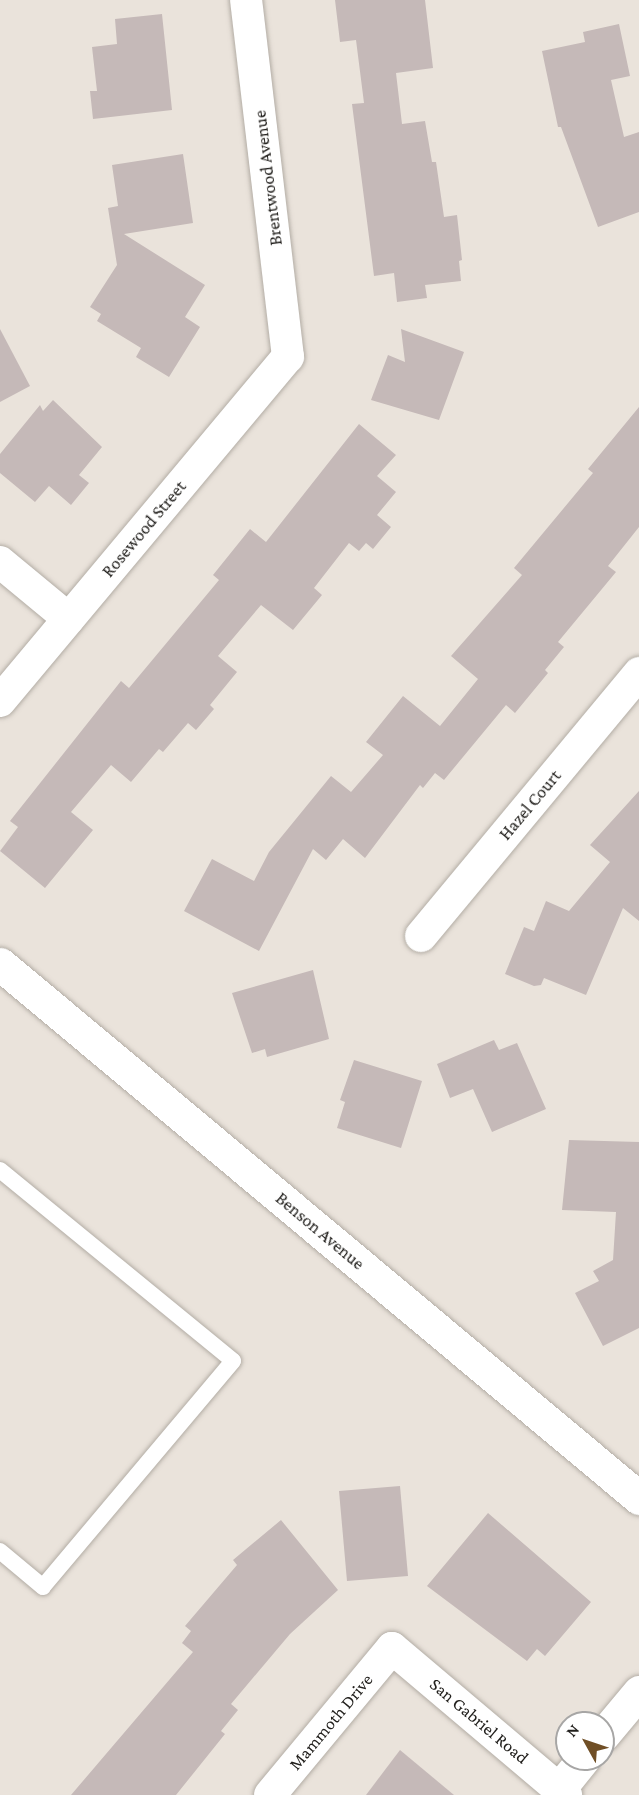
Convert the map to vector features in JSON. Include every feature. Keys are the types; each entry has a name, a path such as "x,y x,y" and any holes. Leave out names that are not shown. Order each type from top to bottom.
{"main road":[{"name":"Benson Avenue","path":"0,964 639,1498"},
{"path":"615,1721 639,1692"},
{"path":"562,1792 576,1771"}],"street":[{"name":"Brentwood Avenue","path":"246,0 288,357"},
{"name":"Rosewood Street","path":"0,700 288,357"},
{"path":"0,562 69,619"},
{"name":"Hazel Court","path":"421,936 639,674"},
{"name":"San Gabriel Road","path":"392,1648 562,1792"},
{"name":"Mammoth Drive","path":"270,1795 392,1648"}],"lane":[{"path":"0,1170 233,1361 43,1587 0,1551"}],"building":[{"path":"335,0 425,0 433,68 396,73 402,124 425,121 432,162 436,162 444,217 457,215 462,260 459,261 461,281 425,285 427,298 397,302 394,273 374,276 352,104 364,103 356,40 340,42"},
{"path":"162,14 172,110 93,119 90,91 97,91 92,47 117,44 115,19"},
{"path":"619,24 630,76 611,80 624,137 639,132 639,212 598,227 561,127 558,127 542,51 585,42 583,32"},
{"path":"183,154 193,223 124,234 205,285 185,317 200,327 169,377 136,357 141,348 97,321 101,314 90,307 117,265 108,208 118,206 112,165"},
{"path":"0,329 30,386 0,402"},
{"path":"401,329 464,352 439,420 371,400 388,355 405,362"},
{"path":"53,400 102,447 79,475 89,483 71,505 49,486 35,502 0,473 0,454 40,405 43,411"},
{"path":"639,407 639,527 608,566 616,572 558,642 564,647 545,670 548,673 515,713 506,705 444,780 435,773 423,788 420,785 365,858 343,839 326,860 313,849 259,951 184,911 212,859 254,881 269,852 331,776 351,792 383,755 366,742 403,696 440,726 478,679 451,656 522,575 514,568 593,473 588,469"},
{"path":"359,424 396,455 377,476 396,492 377,515 391,527 373,549 366,543 359,551 349,543 314,588 322,595 293,630 261,605 218,656 237,672 210,705 214,709 196,730 188,723 163,752 159,749 131,782 111,765 71,812 93,830 45,888 0,851 18,827 10,821 121,681 129,688 219,580 213,575 250,529 266,542"},
{"path":"639,791 639,921 623,908 586,995 544,978 541,985 534,986 505,974 524,927 534,931 546,901 569,911 610,862 590,845"},
{"path":"313,970 329,1039 267,1057 265,1049 252,1053 232,993"},
{"path":"494,1040 499,1050 517,1043 546,1109 492,1132 473,1089 450,1098 437,1064"},
{"path":"354,1060 422,1081 401,1148 337,1128 345,1102 340,1100"},
{"path":"569,1140 639,1142 639,1328 603,1346 575,1293 599,1281 593,1271 613,1260 616,1212 562,1210"},
{"path":"400,1486 408,1576 347,1581 339,1491"},
{"path":"488,1513 591,1602 545,1656 537,1649 527,1661 427,1586"},
{"path":"281,1520 338,1590 290,1634 231,1704 238,1710 221,1731 225,1734 176,1795 71,1795 193,1652 182,1643 191,1631 185,1626 237,1565 233,1560"},
{"path":"400,1750 454,1795 366,1795"}]}
